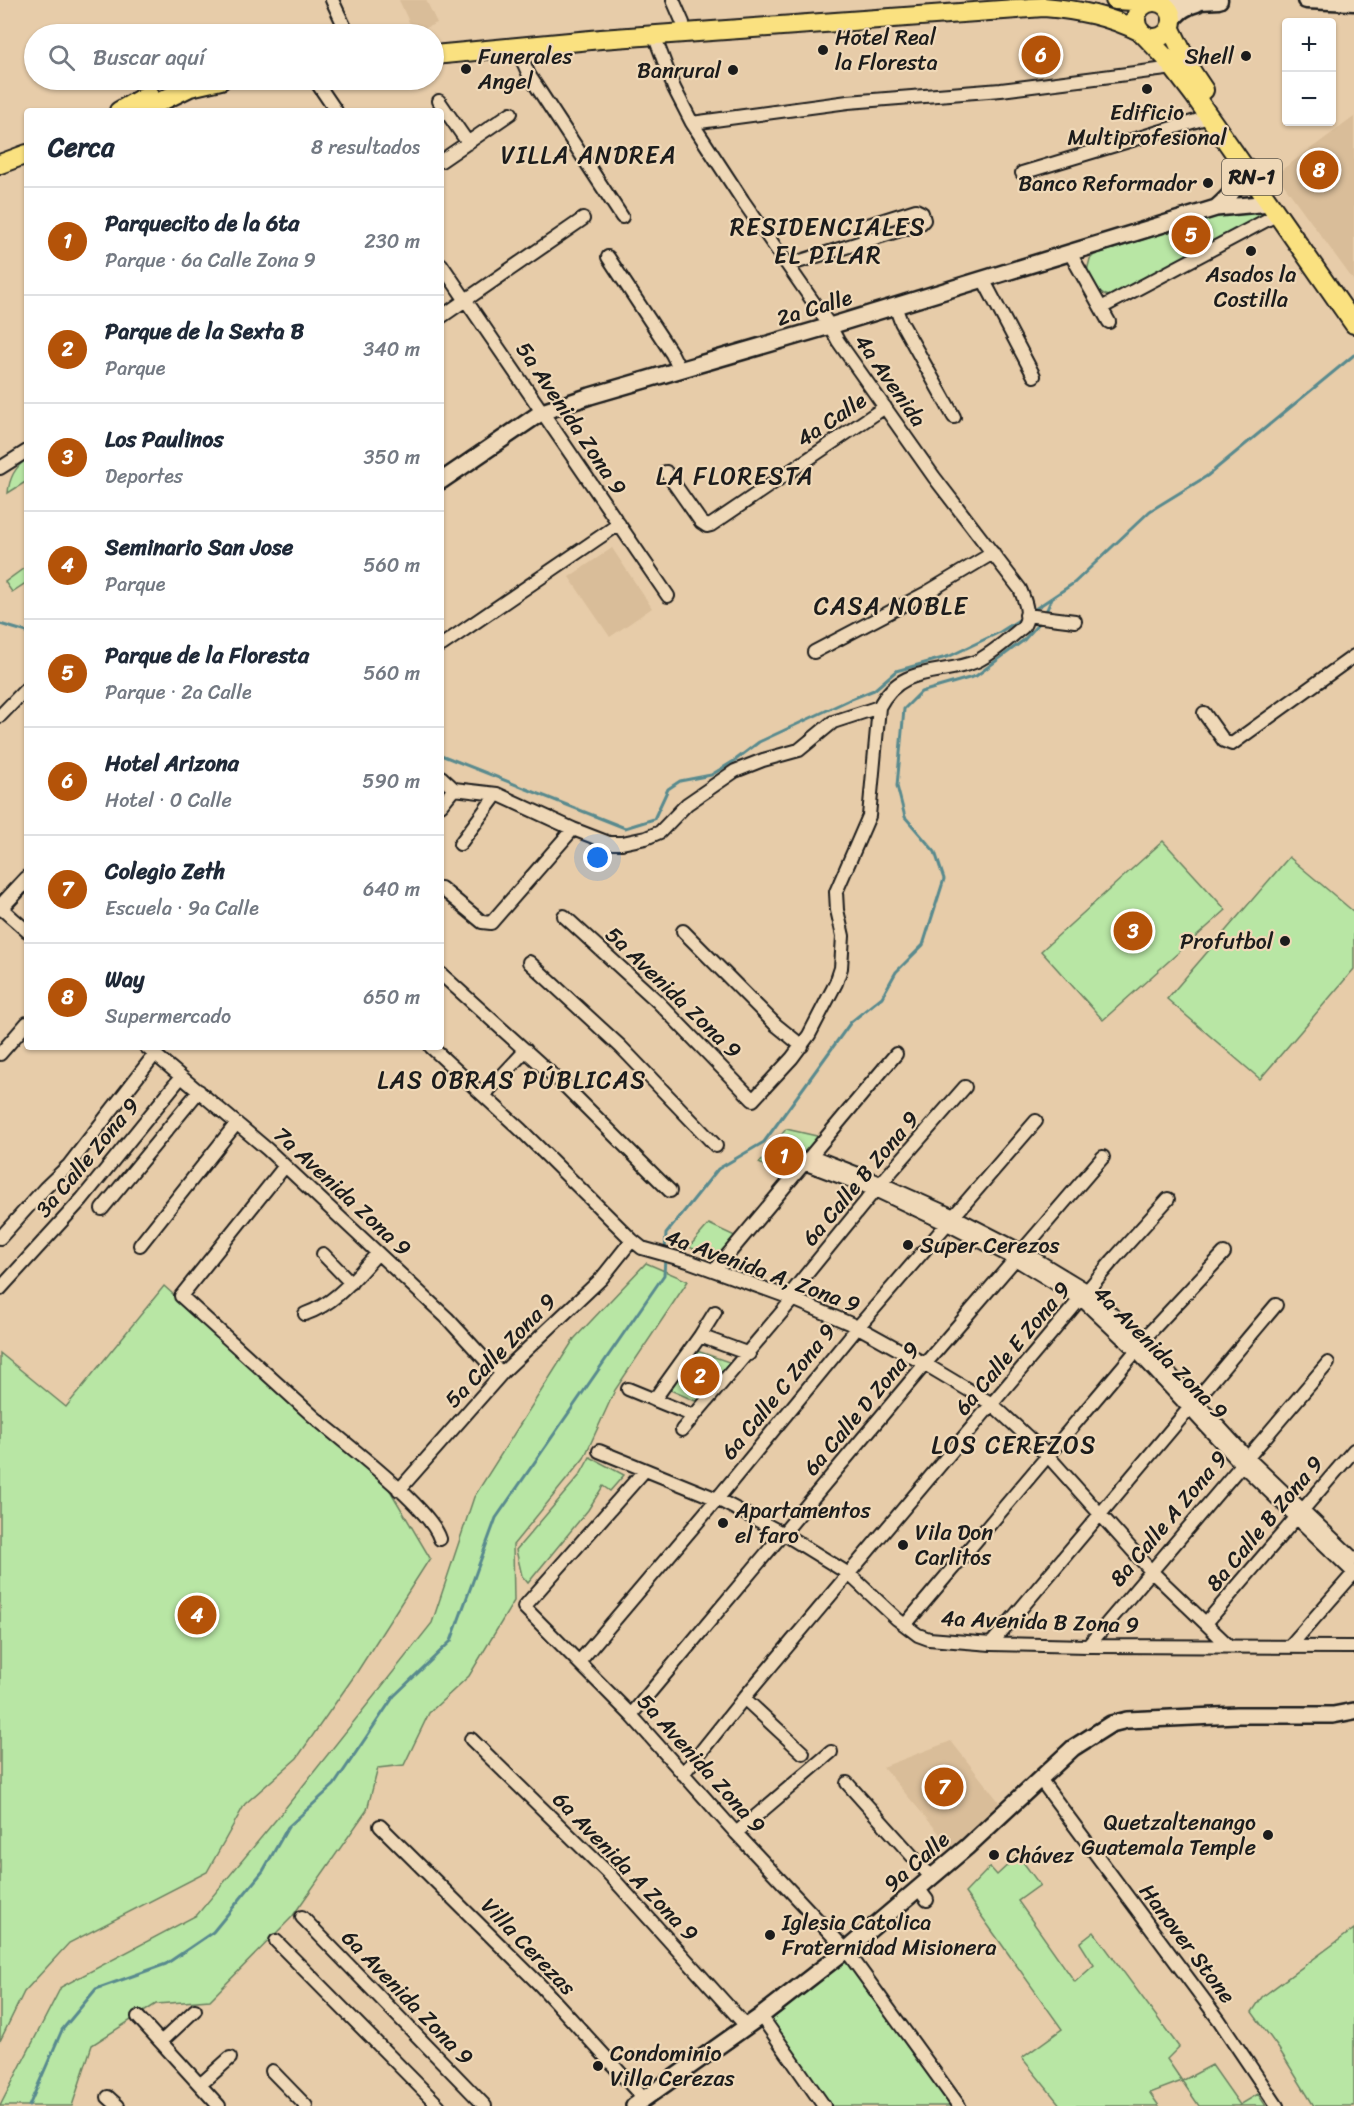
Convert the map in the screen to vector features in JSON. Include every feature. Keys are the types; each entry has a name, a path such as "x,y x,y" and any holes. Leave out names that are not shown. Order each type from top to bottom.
{"main road":[{"path":"444,44 543,33 993,0"},
{"path":"1115,0 1156,3 1219,0"},
{"path":"1156,3 1141,7 1136,22 1142,33 1158,37 1166,32 1178,12 1186,6 1219,0"},
{"path":"1306,0 1354,2"},
{"name":"RN-1","path":"1156,3 1169,10 1171,24 1192,72 1209,98 1354,305"},
{"name":"RN-1","path":"444,54 654,35 1044,7 1072,9 1107,17 1142,33 1174,68 1354,324"},
{"path":"125,108 160,90"},
{"path":"147,108 184,90"},
{"path":"0,164 24,155"},
{"path":"0,175 24,166"}],"street":[{"path":"332,0 343,24"},
{"path":"673,0 683,23"},
{"name":"4a Avenida","path":"654,35 674,88 692,123 885,408 934,477 1020,589 1026,614"},
{"path":"516,46 529,75 622,217"},
{"path":"692,123 848,102 1001,90 1174,68"},
{"path":"322,90 334,108"},
{"path":"439,101 444,108"},
{"path":"444,108 468,143"},
{"path":"444,160 511,113"},
{"path":"1022,173 1209,117"},
{"name":"2a Calle","path":"1216,208 1229,197 1237,186 1244,165"},
{"name":"2a Calle","path":"444,479 542,412 590,396 830,326 1216,208 1258,203 1274,209"},
{"path":"1101,308 1274,209"},
{"path":"444,315 583,219"},
{"path":"788,265 867,240"},
{"path":"1070,253 1109,322"},
{"path":"608,257 680,370"},
{"name":"5a Avenida Zona 9","path":"444,268 668,596"},
{"path":"983,279 1034,376"},
{"path":"895,306 954,417"},
{"name":"4a Calle","path":"666,471 701,522 707,526 711,525 885,408"},
{"path":"0,468 24,453"},
{"path":"444,644 619,524"},
{"path":"814,651 926,593 993,553"},
{"path":"683,931 776,1025 802,1046 817,1022 840,968 843,936 837,910 836,892 869,816 879,707 888,693 909,678 980,660 1023,627 1026,614 1075,621"},
{"path":"1204,713 1224,741 1232,744 1354,656"},
{"path":"0,716 24,691"},
{"path":"444,780 454,789 497,794 573,829 615,844 653,836 687,804 735,771 799,750 833,722 879,707"},
{"path":"444,801 454,789"},
{"path":"460,844 497,794"},
{"path":"444,890 482,922 488,924 494,921 573,829"},
{"path":"24,882 0,908 24,928"},
{"name":"5a Avenida Zona 9","path":"564,916 657,1001 753,1100 802,1046"},
{"path":"529,962 621,1047 716,1146"},
{"path":"444,977 567,1088 670,1191"},
{"path":"0,1054 24,1026"},
{"path":"434,1050 521,1130 637,1244"},
{"path":"484,1095 526,1050"},
{"path":"0,1238 45,1188 69,1166 151,1051"},
{"name":"7a Avenida Zona 9","path":"151,1051 285,1166 447,1318 489,1364 503,1372"},
{"path":"715,1270 896,1054"},
{"name":"3a Calle Zona 9","path":"0,1289 82,1199 181,1077"},
{"name":"6a Calle B Zona 9","path":"682,1430 748,1354 879,1187 965,1087"},
{"path":"102,1209 200,1091"},
{"name":"6a Calle C Zona 9","path":"579,1662 717,1499 858,1326 1036,1121"},
{"path":"140,1245 236,1124"},
{"name":"6a Calle D Zona 9","path":"631,1715 925,1364 1103,1157"},
{"name":"4a Avenida Zona 9","path":"809,1160 879,1187 950,1220 1018,1255 1084,1295 1139,1347 1244,1461 1354,1573"},
{"path":"285,1166 181,1296 428,1517 435,1525 440,1539"},
{"name":"6a Calle E Zona 9","path":"683,1774 744,1698 1084,1295 1168,1199"},
{"name":"4a Avenida A, Zona 9","path":"637,1244 791,1298 858,1326 992,1404 1048,1456 1151,1571 1227,1645"},
{"name":"5a Calle Zona 9","path":"399,1490 503,1372 637,1244"},
{"path":"305,1314 332,1300 378,1253"},
{"path":"905,1625 1139,1347 1224,1253"},
{"path":"323,1254 351,1283"},
{"path":"991,1644 1276,1305"},
{"path":"654,1400 715,1312"},
{"path":"700,1336 748,1354"},
{"name":"8a Calle A Zona 9","path":"1088,1646 1328,1363"},
{"path":"628,1389 694,1416"},
{"name":"8a Calle B Zona 9","path":"1206,1623 1354,1450"},
{"name":"4a Avenida B Zona 9","path":"598,1451 717,1499 784,1534 849,1574 885,1609 918,1635 928,1639 991,1644 1088,1646 1354,1647"},
{"name":"5a Avenida Zona 9","path":"645,1470 524,1607 631,1715 736,1833 846,1950 959,2106"},
{"name":"4a Avenida Zona 9","path":"1298,1514 1354,1559"},
{"path":"1290,1646 1354,1573"},
{"path":"744,1698 803,1754"},
{"name":"9a Calle","path":"639,2103 761,2016 923,1894 931,1877 1085,1739 1111,1724 1121,1721 1237,1716 1333,1715 1354,1711"},
{"name":"6a Avenida A Zona 9","path":"471,1739 609,1874 746,2026"},
{"path":"736,1833 831,1752"},
{"name":"Hanover Stone","path":"1040,1779 1219,2020 1277,2106"},
{"path":"847,1783 931,1877"},
{"name":"Villa Cerezas","path":"380,1826 540,1985 639,2103"},
{"name":"6a Avenida Zona 9","path":"302,1917 485,2106"},
{"path":"276,1941 439,2106"},
{"path":"161,2042 195,2010"},
{"path":"761,2016 824,2106"},
{"path":"138,2017 219,2106"},
{"path":"200,2085 230,2058"},
{"path":"272,2071 306,2106"},
{"path":"108,2097 118,2106"}],"shaded area":[{"path":"399,0 426,0 437,23 410,24"},
{"path":"1354,117 1354,281 1276,174"},
{"path":"612,548 652,608 610,637 569,577"},
{"path":"951,1741 1004,1808 955,1852 883,1767"}],"green space":[{"path":"1246,207 1264,209 1262,215 1115,296 1101,292 1087,271 1090,259 1094,255"},
{"path":"24,462 24,483 8,493 13,474"},
{"path":"24,568 24,584 12,592 5,582"},
{"path":"1163,841 1226,910 1103,1020 1041,951"},
{"name":"Profutbol","path":"1289,857 1354,912 1354,969 1260,1079 1167,999"},
{"path":"786,1129 821,1137 784,1176 759,1163"},
{"path":"709,1224 737,1237 719,1259 689,1247"},
{"path":"646,1263 688,1281 615,1390 584,1458 513,1545 514,1601 469,1676 429,1713 404,1765 378,1768 367,1810 292,1917 210,2000 156,2004 92,2045 72,2106 0,2106 61,1987 197,1915 279,1816 432,1623 474,1497 574,1339"},
{"path":"164,1286 388,1487 430,1558 357,1672 297,1758 245,1804 207,1872 69,1943 24,1992 0,2041 0,1353 66,1407"},
{"path":"697,1351 732,1363 700,1403 668,1389"},
{"path":"590,1457 624,1475 610,1491 603,1486 588,1510 528,1583 522,1576 516,1550 580,1475"},
{"path":"1017,1854 1040,1885 1018,1901 1075,1982 1094,1965 1080,1943 1094,1932 1179,2047 1167,2059 1182,2081 1150,2093 1159,2106 1061,2106 1022,2058 1062,2029 965,1893 990,1867 997,1875"},
{"path":"1354,1929 1354,2106 1314,2106 1279,2049 1252,2012 1262,1997"},
{"path":"846,1955 955,2106 827,2106 767,2018"},
{"path":"1212,2065 1240,2105 1258,2094 1266,2106 1199,2106 1182,2081"}],"waterway":[{"path":"1032,611 1074,583 1150,511 1207,476 1354,355"},
{"path":"1045,614 1052,598"},
{"path":"444,756 625,828 654,819 668,789 680,781 711,775 759,742 874,690 896,671 950,656 1000,632 1022,618"},
{"path":"665,1251 666,1234 718,1169 764,1142 851,1022 882,997 896,972 923,945 944,879 935,852 905,817 897,786 904,709 921,692 976,676 1024,640 1042,620"},
{"path":"0,624 24,631"},
{"path":"29,2106 62,2030 96,1989 166,1964 213,1932 263,1871 288,1827 334,1785 394,1696 451,1641 496,1518 664,1275 665,1258"}],"place":[{"name":"Hotel Real la Floresta","path":"823,50"},
{"name":"Hotel Arizona","path":"1041,55"},
{"name":"Shell","path":"1246,56"},
{"name":"Funerales Angel","path":"466,69"},
{"name":"Banrural","path":"733,70"},
{"name":"Edificio Multiprofesional","path":"1147,89"},
{"name":"Way","path":"1319,170"},
{"name":"Banco Reformador","path":"1208,183"},
{"name":"Parque de la Floresta","path":"1191,235"},
{"name":"Asados la Costilla","path":"1251,251"},
{"name":"Los Paulinos","path":"1133,931"},
{"name":"Profutbol","path":"1285,941"},
{"name":"Parquecito de la 6ta","path":"784,1156"},
{"name":"Super Cerezos","path":"908,1245"},
{"name":"Parque de la Sexta B","path":"700,1376"},
{"name":"Apartamentos el faro","path":"723,1523"},
{"name":"Vila Don Carlitos","path":"903,1545"},
{"name":"Seminario San Jose","path":"197,1615"},
{"name":"Colegio Zeth","path":"944,1787"},
{"name":"Quetzaltenango Guatemala Temple","path":"1268,1835"},
{"name":"Chávez","path":"994,1855"},
{"name":"Iglesia Catolica Fraternidad Misionera","path":"770,1935"},
{"name":"Condominio Villa Cerezas","path":"598,2066"}],"district":[{"name":"VILLA ANDREA","path":"589,155"},
{"name":"RESIDENCIALES EL PILAR","path":"828,241"},
{"name":"LA FLORESTA","path":"735,476"},
{"name":"CASA NOBLE","path":"891,606"},
{"name":"LAS OBRAS PÚBLICAS","path":"512,1080"},
{"name":"LOS CEREZOS","path":"1014,1445"}]}
